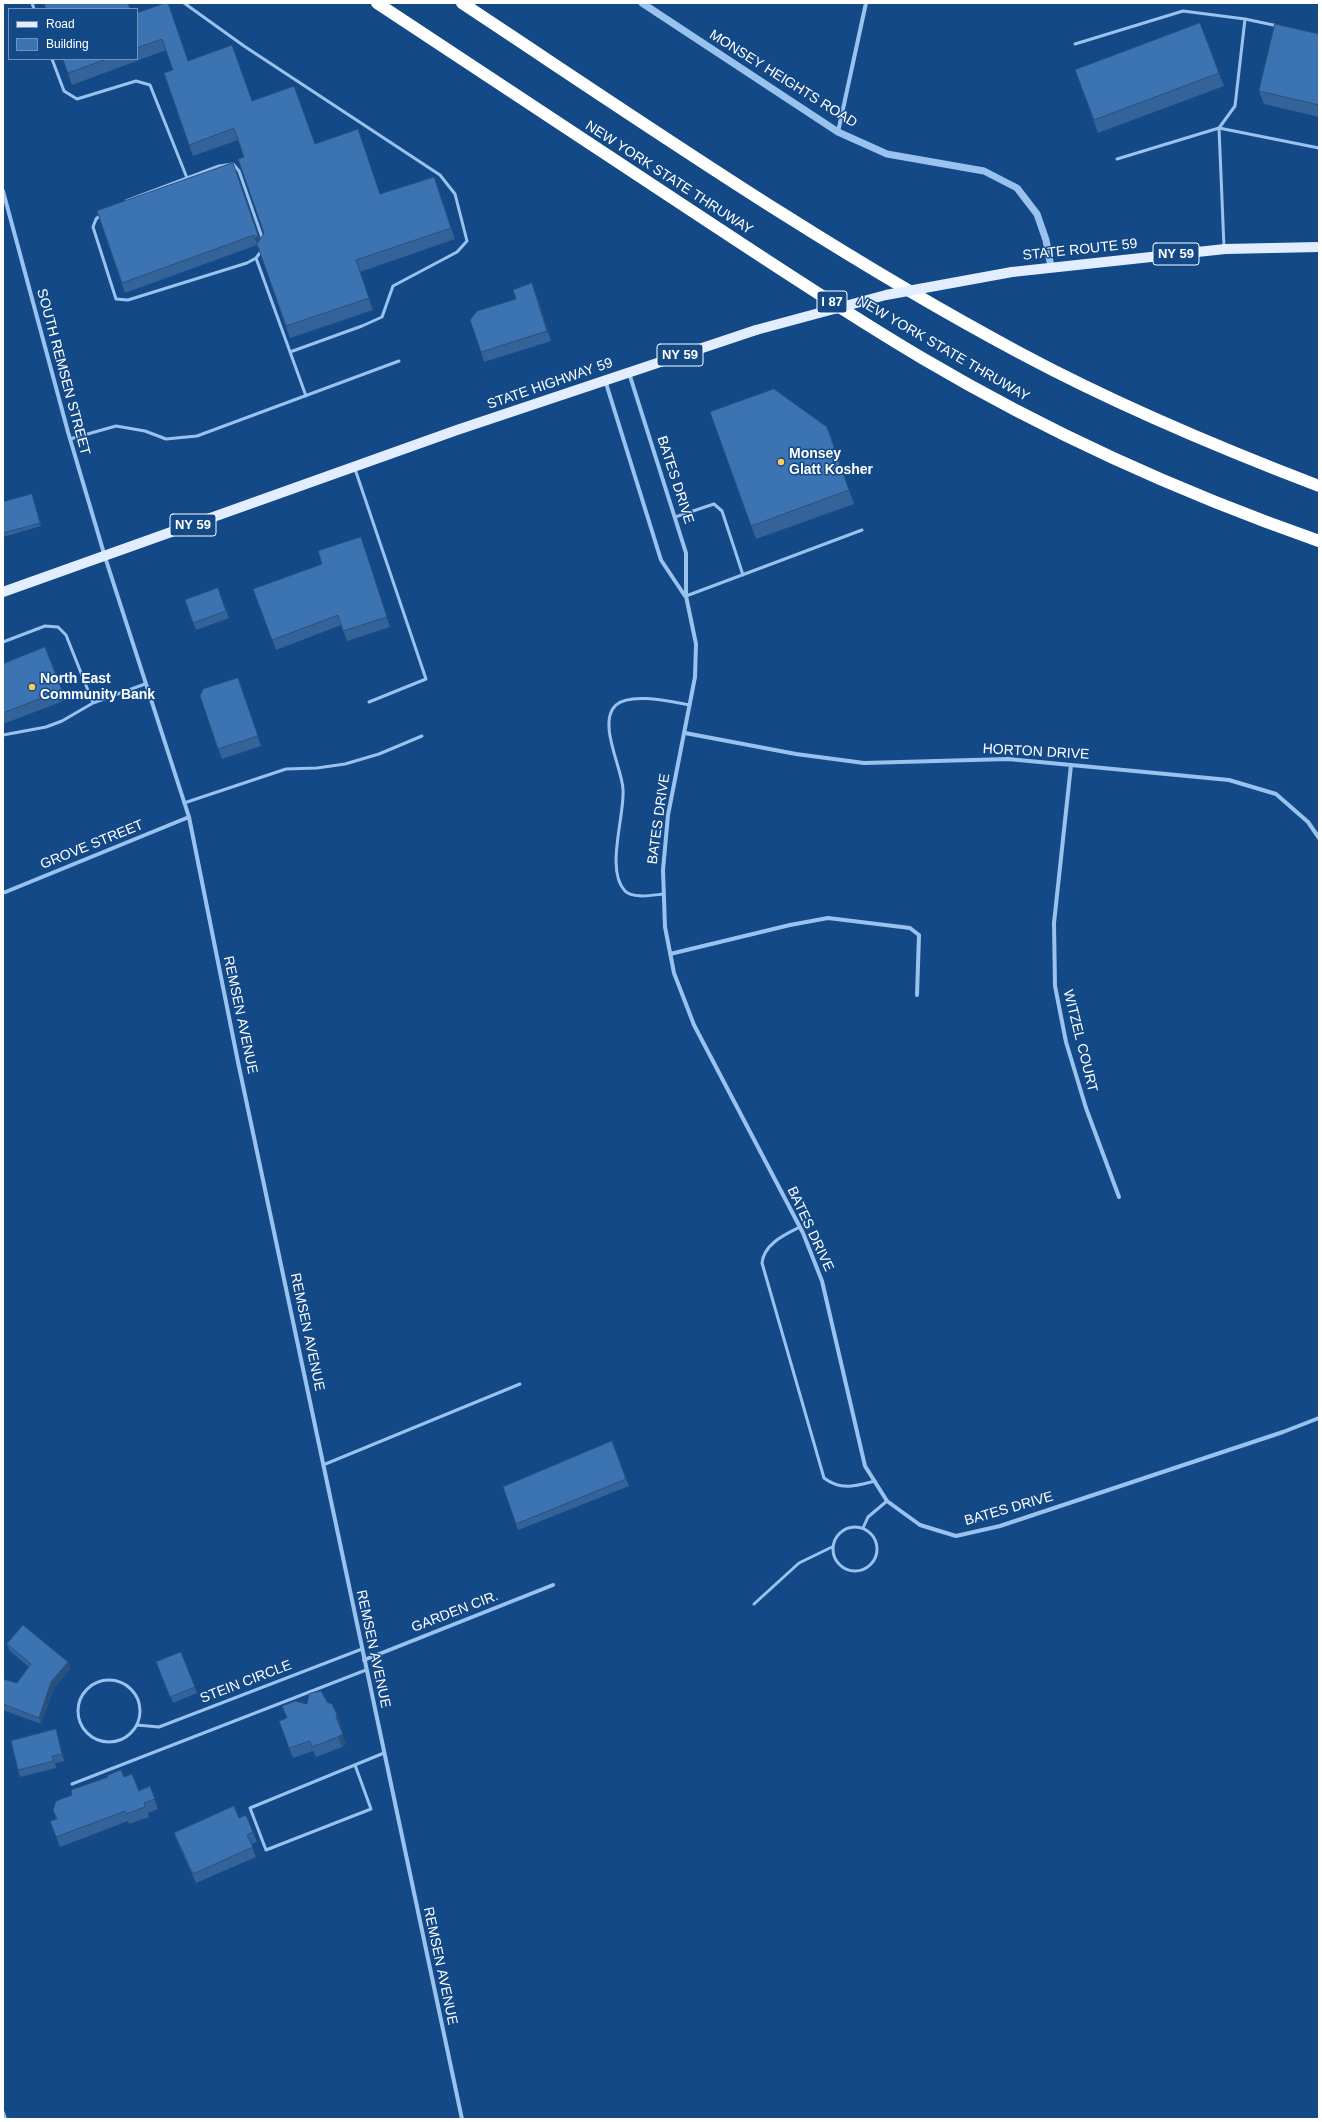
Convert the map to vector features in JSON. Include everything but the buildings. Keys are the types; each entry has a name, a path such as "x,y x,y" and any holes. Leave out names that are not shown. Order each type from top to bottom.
{"highway":[{"name":"NEW YORK STATE THRUWAY","path":"377,3 781,269 924,359 996,399 1149,474 1224,506 1319,541"},
{"path":"462,3 734,182 878,272 950,314 1095,392 1170,427 1319,486"}],"main road":[{"name":"STATE ROUTE 59","path":"756,330 886,295 1012,272 1224,249 1319,247"},
{"name":"STATE HIGHWAY 59","path":"354,467 605,380 756,330"},
{"name":"NY 59","path":"3,592 105,557 354,467"}],"street":[{"name":"MONSEY HEIGHTS ROAD","path":"642,3 838,132 887,154 984,171 1017,188 1037,214 1046,240 1051,267"},
{"path":"838,132 866,3"},
{"name":"SOUTH REMSEN STREET","path":"3,191 70,439 105,557"},
{"name":"BATES DRIVE","path":"629,372 686,553 686,596 696,644 695,677 668,815 663,870 665,927 674,973 694,1025 800,1228 822,1281 865,1466 887,1501 920,1525 956,1536 1000,1526 1283,1432 1319,1418"},
{"name":"BATES DRIVE","path":"605,380 661,560 686,596"},
{"name":"REMSEN AVENUE","path":"105,557 189,817 196,861 462,2119"},
{"name":"HORTON DRIVE","path":"685,733 796,754 864,763 1008,759 1229,780 1276,794 1308,822 1319,838"},
{"name":"WITZEL COURT","path":"1072,765 1054,923 1055,986 1066,1042 1086,1108 1120,1197"},
{"name":"GROVE STREET","path":"3,893 189,817"},
{"path":"670,954 790,925 828,918 910,928 919,935 917,995"},
{"name":"GARDEN CIR.","path":"364,1660 553,1585"},
{"path":"3,2113 5,2119"}],"lane":[{"path":"184,3 244,46 440,174 455,194 467,241 457,252 393,286 382,317 362,326 290,352"},
{"path":"1075,44 1183,11 1245,19 1282,27"},
{"path":"1224,249 1219,128 1235,106 1245,19"},
{"path":"52,60 64,91 77,99 136,81 150,85 187,178"},
{"path":"1117,159 1219,128 1319,148"},
{"path":"106,211 96,219 93,227 116,299 128,300 247,263 256,258 265,245 239,171 232,164 219,166 124,202"},
{"path":"256,258 306,396"},
{"path":"70,439 116,426 145,431 166,439 197,436 399,361"},
{"path":"354,467 426,680 369,702"},
{"path":"675,517 714,504 722,511 742,575"},
{"path":"686,596 862,530"},
{"path":"3,642 45,626 58,627 66,635 92,703"},
{"path":"3,735 46,727 62,721 92,703 145,684"},
{"path":"664,894 635,896 626,891 619,879 616,860 623,790 608,725 609,714 616,704 642,699 654,698 690,705"},
{"path":"184,803 286,769 317,768 352,762 379,754 422,736"},
{"path":"800,1228 782,1236 771,1245 763,1254 762,1263 824,1478 838,1486 854,1486 874,1481"},
{"path":"323,1465 520,1384"},
{"path":"863,1528 868,1517 887,1501"},
{"path":"754,1604 799,1563 832,1547 838,1534 843,1530 856,1526 863,1528 870,1532 877,1545 874,1560 869,1565 856,1571 848,1570 836,1561 832,1547"},
{"name":"STEIN CIRCLE","path":"137,1725 159,1727 362,1649"},
{"path":"72,1784 366,1670"},
{"path":"102,1680 122,1682 131,1688 137,1696 140,1706 140,1716 137,1725 122,1739 112,1741 97,1738 85,1729 80,1720 78,1710 80,1700 85,1691 93,1684 102,1680"},
{"path":"355,1765 370,1809 266,1850 250,1808 384,1753"}],"place":[{"name":"Monsey Glatt Kosher","path":"781,462"},
{"name":"North East Community Bank","path":"32,687"}]}
